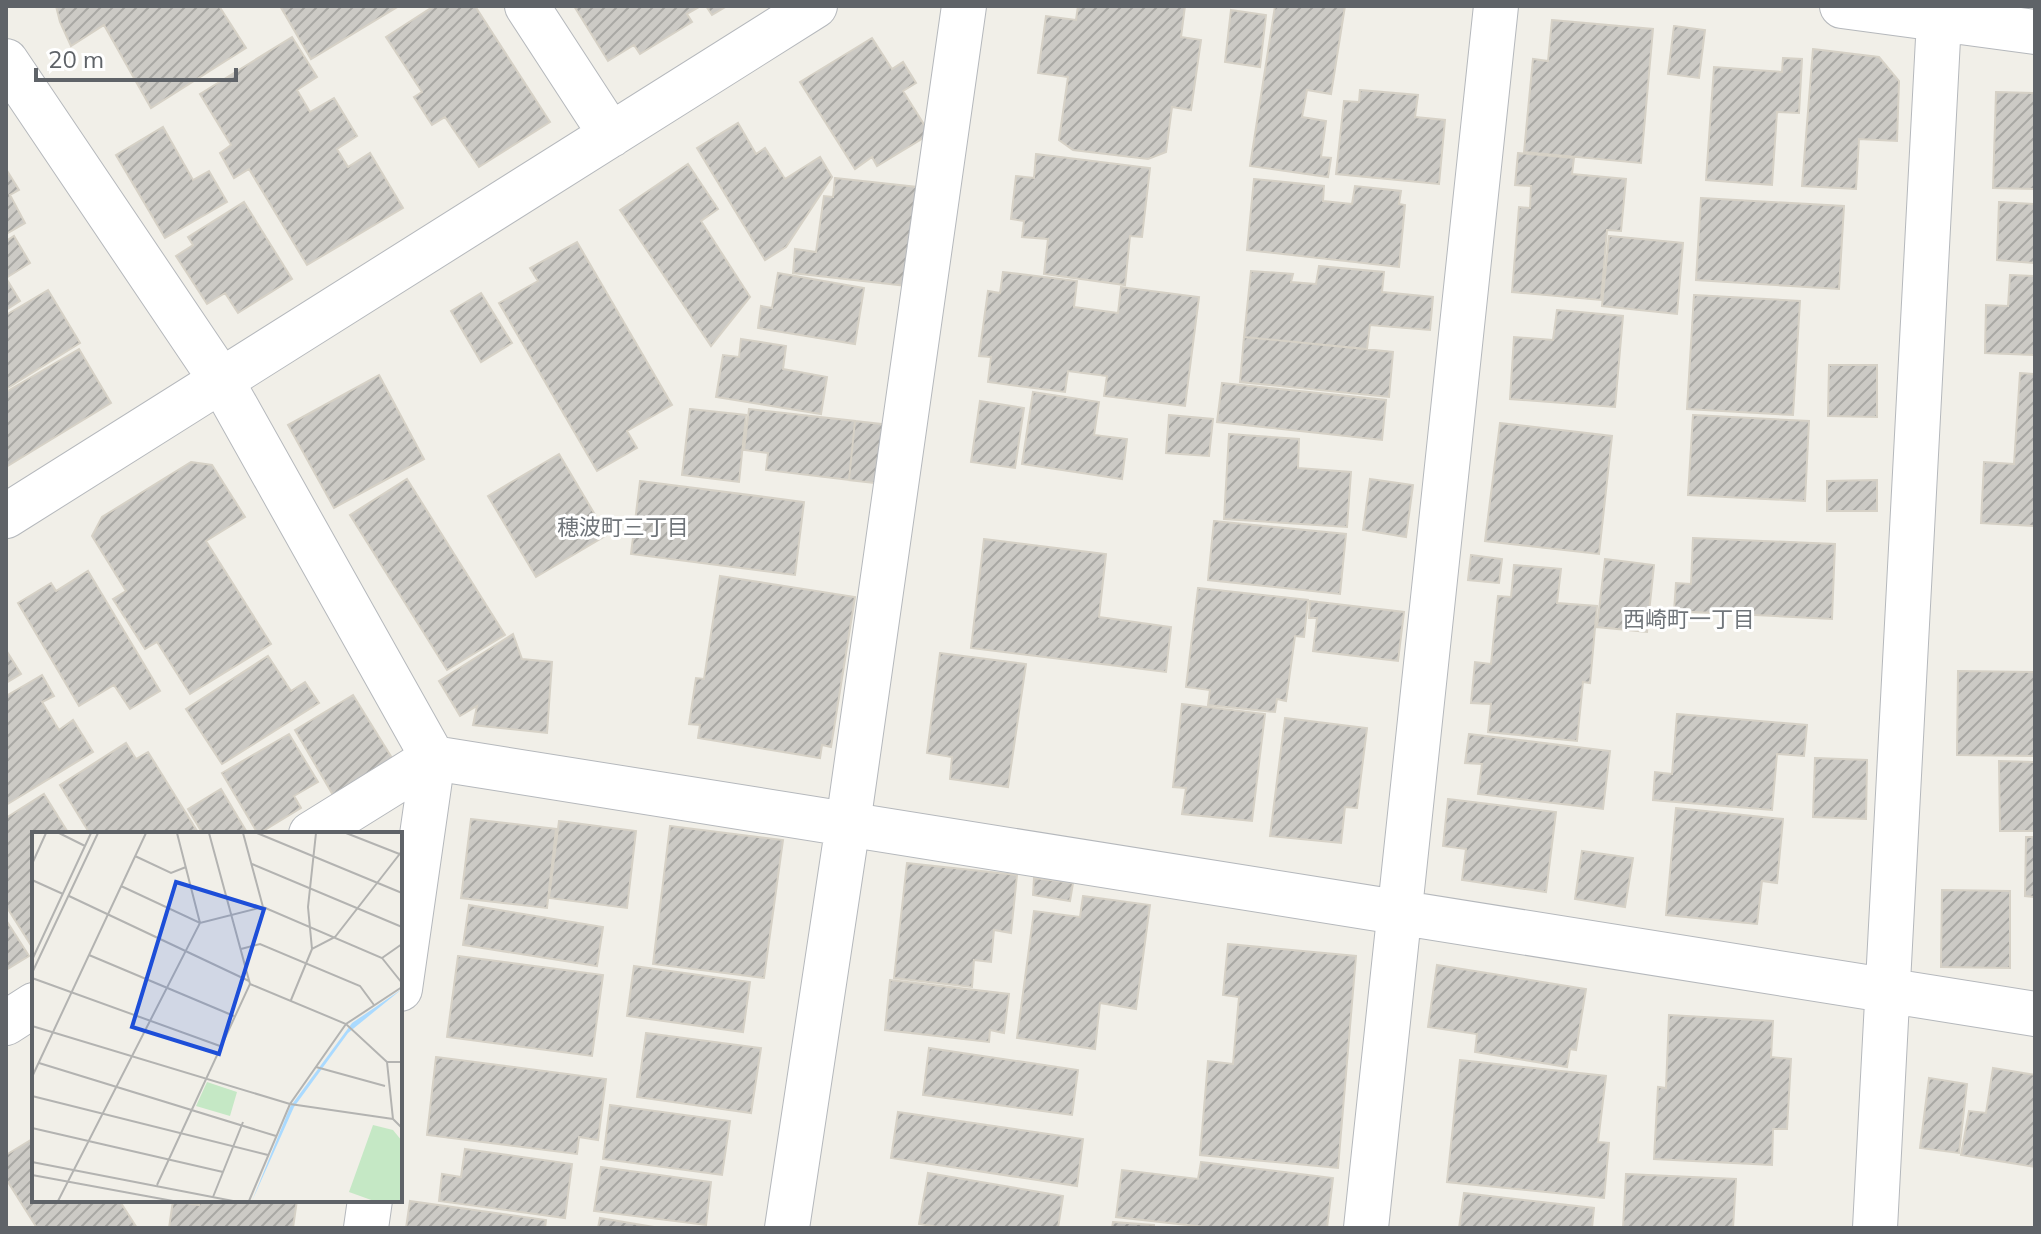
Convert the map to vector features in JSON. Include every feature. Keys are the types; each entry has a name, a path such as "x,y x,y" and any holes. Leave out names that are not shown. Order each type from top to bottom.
{"street":[{"path":"527,6 611,135"},
{"path":"6,516 815,6"},
{"path":"787,1228 848,824 964,6"},
{"path":"1366,1228 1496,6"},
{"path":"1842,6 2035,32"},
{"path":"1875,1228 1939,20"},
{"path":"6,61 221,380 433,758 402,975"},
{"path":"314,832 433,758 2035,1014"},
{"path":"6,1023 32,1006"},
{"path":"366,1228 370,1202"}],"building":[{"path":"56,6 219,6 246,48 151,108 104,25 71,46"},
{"path":"280,6 399,6 311,59"},
{"path":"434,6 475,6 550,122 479,167 445,117 432,125 414,97 422,92 386,37"},
{"path":"574,6 699,7 687,14 692,22 640,54 634,45 608,61"},
{"path":"706,6 727,6 712,15"},
{"path":"1078,6 1185,6 1181,37 1201,40 1191,110 1172,107 1166,152 1148,159 1073,150 1059,140 1068,77 1038,73 1046,16 1076,20"},
{"path":"1275,6 1345,6 1331,94 1307,90 1302,117 1326,121 1321,157 1331,158 1328,177 1250,166"},
{"path":"1231,10 1266,15 1260,67 1225,62"},
{"path":"1552,20 1653,29 1641,163 1524,152 1533,59 1548,61"},
{"path":"1674,26 1705,30 1699,78 1668,74"},
{"path":"292,37 317,77 297,90 310,112 334,98 357,136 337,149 348,167 370,153 403,208 307,265 249,169 234,178 220,153 231,145 200,94"},
{"path":"872,38 892,69 903,62 916,83 903,91 930,134 877,166 872,157 855,169 800,82"},
{"path":"1813,49 1879,57 1899,81 1897,141 1859,139 1856,189 1802,186"},
{"path":"1783,58 1802,59 1799,113 1777,112 1772,185 1706,180 1714,67 1782,72"},
{"path":"1360,90 1418,95 1415,117 1445,120 1439,184 1336,174 1344,101 1359,102"},
{"path":"1996,92 2035,93 2035,189 1993,188"},
{"path":"738,123 756,154 765,148 785,179 820,157 832,177 786,247 765,260 697,148"},
{"path":"163,127 193,180 209,171 227,202 165,238 116,155"},
{"path":"1518,153 1574,158 1572,174 1626,179 1621,231 1607,230 1601,300 1512,292 1519,207 1530,208 1531,186 1515,185"},
{"path":"1036,154 1150,168 1142,237 1130,236 1125,285 1044,274 1048,239 1022,237 1024,221 1011,219 1016,176 1034,178"},
{"path":"688,164 718,209 701,221 750,297 711,346 620,210"},
{"path":"6,169 19,190 10,195 25,223 6,234"},
{"path":"835,178 917,187 906,286 793,273 795,249 816,252 824,196 833,197"},
{"path":"1254,179 1324,186 1323,201 1352,204 1355,186 1401,191 1399,204 1405,205 1399,267 1247,250"},
{"path":"1701,198 1844,206 1839,289 1696,280"},
{"path":"244,202 292,279 238,313 225,293 207,304 176,256 193,245 188,237"},
{"path":"1999,202 2035,204 2035,263 1997,260"},
{"path":"14,236 30,263 6,278 6,241"},
{"path":"1609,236 1683,243 1677,314 1602,306"},
{"path":"577,242 672,405 627,431 637,448 597,471 499,303 538,281 530,268"},
{"path":"1319,266 1384,272 1382,292 1433,297 1430,330 1370,325 1367,349 1244,337 1251,271 1293,274 1291,282 1316,284"},
{"path":"1003,272 1077,281 1074,307 1118,313 1121,287 1199,297 1185,406 1104,396 1107,376 1068,371 1065,392 988,382 991,357 979,356 988,291 1000,293"},
{"path":"778,273 864,288 855,344 758,328 761,306 772,308"},
{"path":"2010,275 2035,276 2035,355 1985,353 1986,305 2008,306"},
{"path":"6,278 20,301 6,310"},
{"path":"48,290 80,343 6,389 6,315"},
{"path":"481,293 512,343 481,362 451,311"},
{"path":"1694,295 1800,301 1793,415 1687,409"},
{"path":"1557,310 1623,316 1615,407 1510,399 1514,337 1553,340"},
{"path":"1244,337 1393,352 1389,397 1240,382"},
{"path":"741,339 786,346 783,369 827,377 821,414 716,397 723,355 739,357"},
{"path":"79,349 111,403 6,467 6,392"},
{"path":"1829,365 1877,365 1877,417 1828,416"},
{"path":"2020,373 2035,374 2035,526 1981,523 1984,462 2014,464"},
{"path":"379,375 424,459 334,508 288,425"},
{"path":"1222,383 1386,400 1382,440 1217,422"},
{"path":"1033,392 1099,402 1094,435 1127,439 1122,479 1022,464"},
{"path":"980,401 1024,408 1015,468 971,462"},
{"path":"690,409 746,415 739,482 682,475"},
{"path":"749,409 855,421 849,480 766,470 768,453 744,450"},
{"path":"1169,415 1213,419 1209,456 1166,453"},
{"path":"1693,415 1809,421 1805,501 1688,495"},
{"path":"855,421 890,425 883,484 849,480"},
{"path":"1500,423 1612,436 1599,554 1485,541"},
{"path":"1229,434 1299,439 1298,468 1351,472 1347,527 1224,519"},
{"path":"559,454 607,535 536,577 488,496"},
{"path":"191,462 212,465 245,517 206,541 271,644 190,694 157,642 145,649 113,599 126,591 92,536 102,517"},
{"path":"407,479 505,635 447,670 350,515"},
{"path":"1370,479 1413,485 1406,537 1363,530"},
{"path":"1877,480 1877,511 1827,511 1827,481"},
{"path":"640,481 804,502 795,575 631,554"},
{"path":"1214,521 1346,534 1340,594 1208,580"},
{"path":"1693,538 1835,544 1832,619 1674,611 1676,583 1691,584"},
{"path":"984,539 1106,554 1099,617 1171,627 1166,672 971,648"},
{"path":"1471,555 1502,559 1499,583 1468,580"},
{"path":"1605,559 1654,565 1647,632 1597,627"},
{"path":"1514,565 1561,569 1557,603 1597,606 1590,683 1583,682 1577,741 1488,732 1491,704 1471,703 1475,662 1491,664 1498,596 1511,597"},
{"path":"88,571 160,691 130,709 114,685 79,706 18,603 51,583 56,591"},
{"path":"720,576 855,597 831,747 822,745 820,758 698,738 700,725 689,724 696,678 704,679"},
{"path":"1198,588 1308,600 1304,637 1295,636 1286,701 1277,699 1275,712 1208,705 1210,690 1186,687"},
{"path":"1310,601 1404,612 1398,661 1313,651 1317,618 1309,618"},
{"path":"513,634 522,659 552,662 547,733 473,725 477,706 460,716 439,681"},
{"path":"6,650 21,674 6,683"},
{"path":"940,653 1026,664 1008,787 950,779 952,757 927,753"},
{"path":"268,656 291,691 305,682 319,703 222,764 186,709"},
{"path":"1958,671 2035,672 2035,756 1957,755"},
{"path":"42,675 54,696 42,702 59,730 73,720 93,752 6,805 6,696"},
{"path":"353,695 392,758 333,795 295,730"},
{"path":"1182,704 1265,714 1252,821 1182,814 1186,788 1173,787"},
{"path":"1677,714 1807,725 1804,756 1777,754 1772,810 1653,800 1655,772 1672,774"},
{"path":"1285,718 1367,728 1357,808 1345,807 1341,843 1270,836"},
{"path":"289,734 318,782 294,796 301,808 257,832 222,773"},
{"path":"1469,734 1610,751 1603,809 1478,794 1482,764 1465,763"},
{"path":"126,743 136,759 148,752 198,832 89,832 60,785"},
{"path":"1815,758 1867,760 1866,819 1813,817"},
{"path":"1999,761 2035,762 2035,831 2000,831"},
{"path":"221,789 247,832 202,832 188,809"},
{"path":"44,794 68,832 32,832 32,947 6,906 6,818"},
{"path":"1448,799 1556,812 1546,892 1462,880 1466,849 1443,846"},
{"path":"1676,808 1783,819 1777,883 1762,881 1757,924 1666,915"},
{"path":"471,819 556,829 547,908 461,898"},
{"path":"559,821 636,831 627,908 549,898"},
{"path":"670,826 783,840 764,978 653,964"},
{"path":"2026,837 2035,837 2035,897 2025,896"},
{"path":"1582,851 1633,858 1625,907 1575,899"},
{"path":"907,863 1017,875 1011,933 994,930 991,962 974,960 972,987 894,978"},
{"path":"1034,878 1073,883 1070,901 1033,895"},
{"path":"1942,890 2010,891 2010,968 1941,967"},
{"path":"1083,896 1150,905 1136,1009 1100,1003 1095,1049 1017,1038 1034,911 1080,917"},
{"path":"469,905 603,927 597,966 463,945"},
{"path":"6,920 29,956 6,970"},
{"path":"1228,944 1356,956 1338,1168 1200,1155 1208,1061 1233,1064 1239,997 1223,995"},
{"path":"458,956 603,975 592,1056 447,1037"},
{"path":"1437,965 1586,989 1576,1050 1570,1049 1567,1067 1475,1052 1477,1034 1428,1027"},
{"path":"634,966 750,982 743,1032 627,1016"},
{"path":"890,980 1009,994 1004,1033 990,1030 989,1042 885,1030"},
{"path":"1669,1015 1773,1021 1771,1057 1791,1059 1787,1129 1773,1129 1772,1165 1654,1159 1658,1087 1666,1088"},
{"path":"646,1033 761,1048 751,1113 637,1097"},
{"path":"929,1048 1078,1070 1072,1115 923,1095"},
{"path":"436,1057 606,1079 598,1140 579,1137 577,1154 427,1135"},
{"path":"1460,1060 1606,1076 1598,1142 1609,1143 1604,1198 1447,1182"},
{"path":"1993,1068 2035,1075 2035,1167 1961,1155 1969,1111 1986,1113"},
{"path":"1929,1078 1967,1084 1959,1153 1920,1148"},
{"path":"610,1105 730,1121 722,1175 603,1159"},
{"path":"898,1112 1083,1139 1077,1186 891,1158"},
{"path":"32,1139 32,1202 120,1202 137,1228 37,1228 6,1179 6,1155"},
{"path":"465,1149 572,1164 565,1218 439,1201 442,1174 461,1177"},
{"path":"1201,1162 1333,1178 1327,1228 1214,1228 1116,1217 1122,1170 1198,1179"},
{"path":"601,1167 711,1182 706,1225 594,1211"},
{"path":"928,1173 1063,1196 1058,1228 944,1228 919,1224"},
{"path":"1626,1174 1736,1179 1733,1228 1623,1228"},
{"path":"1464,1193 1594,1208 1592,1228 1459,1228"},
{"path":"410,1201 546,1220 545,1228 406,1228"},
{"path":"173,1202 199,1205 200,1202 297,1202 293,1228 169,1228"},
{"path":"600,1218 660,1228 598,1228"},
{"path":"1113,1222 1154,1225 1154,1228 1112,1228"}],"district":[{"name":"穂波町三丁目","path":"623,527"},
{"name":"西崎町一丁目","path":"1689,619"}]}
